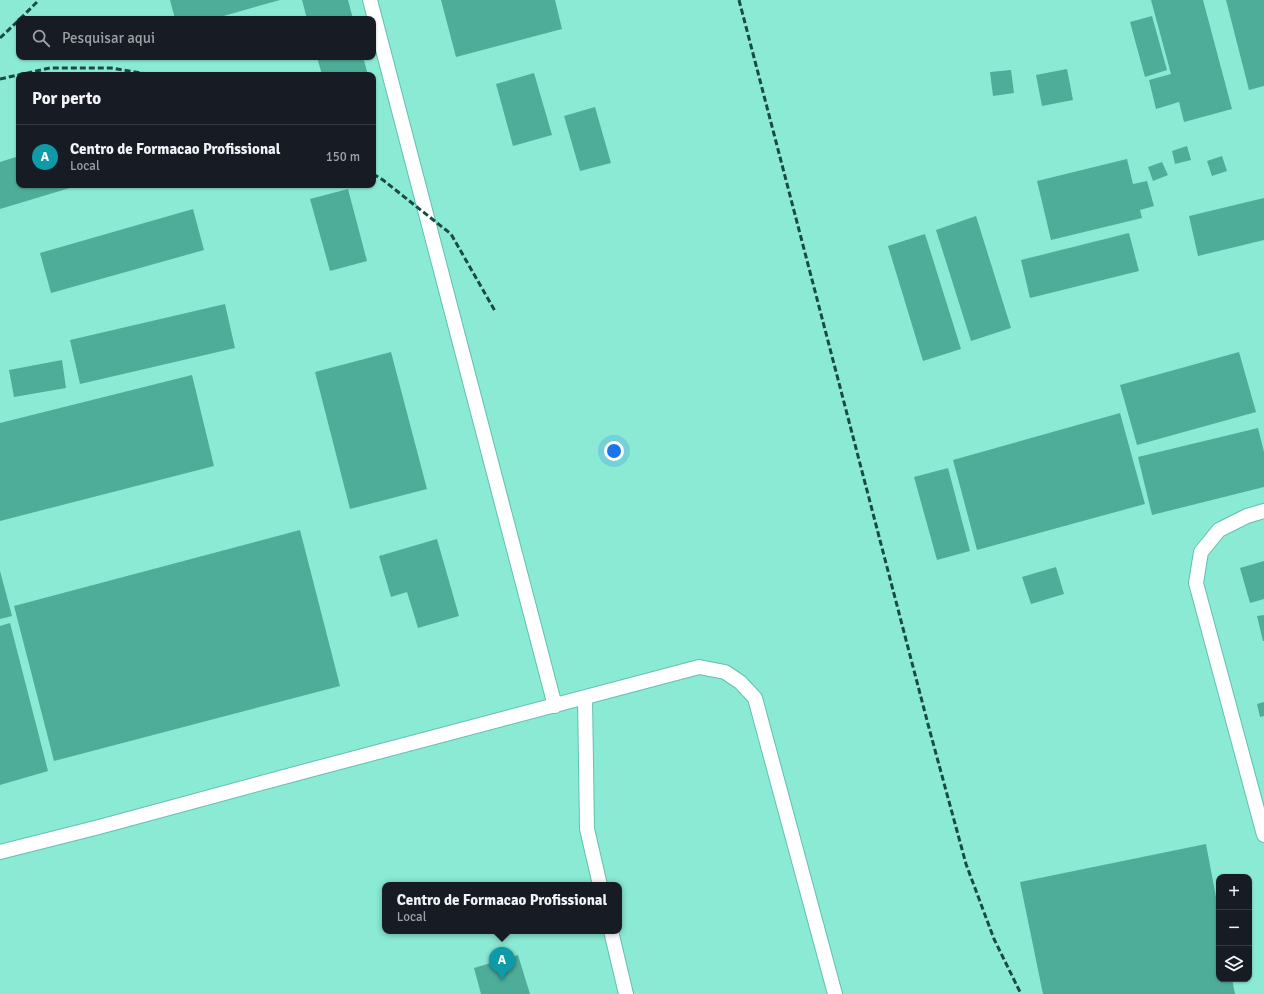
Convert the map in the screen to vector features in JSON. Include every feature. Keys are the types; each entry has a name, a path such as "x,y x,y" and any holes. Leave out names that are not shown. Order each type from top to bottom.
{"lane":[{"path":"370,0 374,16"},
{"path":"376,23 555,706"},
{"path":"1264,511 1247,516 1219,530 1201,552 1196,583 1264,835"},
{"path":"0,852 699,667 725,672 740,682 755,698 835,994"},
{"path":"585,697 587,829 599,882"},
{"path":"612,934 626,994"}],"building":[{"path":"170,0 280,0 224,16 174,16"},
{"path":"302,0 348,0 352,16 306,16"},
{"path":"441,0 555,0 562,29 456,57"},
{"path":"1151,0 1203,0 1232,109 1184,122 1179,102 1156,109 1149,80 1171,74"},
{"path":"1226,0 1264,0 1264,86 1249,90"},
{"path":"1152,16 1167,70 1145,77 1130,22"},
{"path":"318,60 364,60 367,72 321,72"},
{"path":"1067,69 1073,100 1042,106 1036,75"},
{"path":"1011,70 1014,93 993,96 990,72"},
{"path":"534,73 552,135 513,146 496,84"},
{"path":"595,107 611,163 580,171 564,116"},
{"path":"1187,146 1191,160 1175,164 1172,151"},
{"path":"1222,156 1227,171 1212,176 1207,161"},
{"path":"16,157 16,188 70,188 0,209 0,162"},
{"path":"1127,159 1133,184 1147,181 1154,206 1140,210 1142,218 1051,240 1037,181"},
{"path":"1162,162 1168,175 1153,181 1148,167"},
{"path":"348,189 367,261 330,271 310,199"},
{"path":"1264,198 1264,240 1198,256 1189,216"},
{"path":"193,209 204,250 51,293 40,253"},
{"path":"976,216 1011,328 971,341 936,230"},
{"path":"1129,233 1139,271 1030,298 1021,260"},
{"path":"925,234 961,349 923,361 888,246"},
{"path":"225,304 235,348 80,384 70,340"},
{"path":"391,352 427,489 350,509 315,372"},
{"path":"1239,352 1256,412 1137,445 1120,385"},
{"path":"62,360 66,388 14,397 9,370"},
{"path":"192,375 214,466 0,521 0,423"},
{"path":"1120,413 1145,504 977,550 953,460"},
{"path":"1258,428 1264,452 1264,487 1152,515 1138,457"},
{"path":"948,468 970,551 937,560 914,477"},
{"path":"300,530 340,686 54,761 14,606"},
{"path":"437,539 459,616 418,628 407,592 391,597 379,556"},
{"path":"1264,561 1264,599 1250,603 1240,568"},
{"path":"1056,567 1064,594 1031,604 1022,577"},
{"path":"0,571 12,616 0,619"},
{"path":"1264,615 1264,641 1263,641 1257,616"},
{"path":"10,623 48,771 0,785 0,626"},
{"path":"1264,702 1264,716 1260,717 1257,704"},
{"path":"1206,844 1216,897 1216,982 1233,982 1235,994 1043,994 1020,882"},
{"path":"518,955 530,994 481,994 474,968"}],"railway":[{"path":"23,16 39,0"},
{"path":"739,0 929,728 966,864 994,939 1021,994"},
{"path":"0,38 16,23"},
{"path":"32,72 50,68 111,68 134,72"},
{"path":"0,79 16,75"},
{"path":"376,176 451,234 495,311"}],"place":[{"name":"Centro de Formacao Profissional","path":"502,980"}]}
